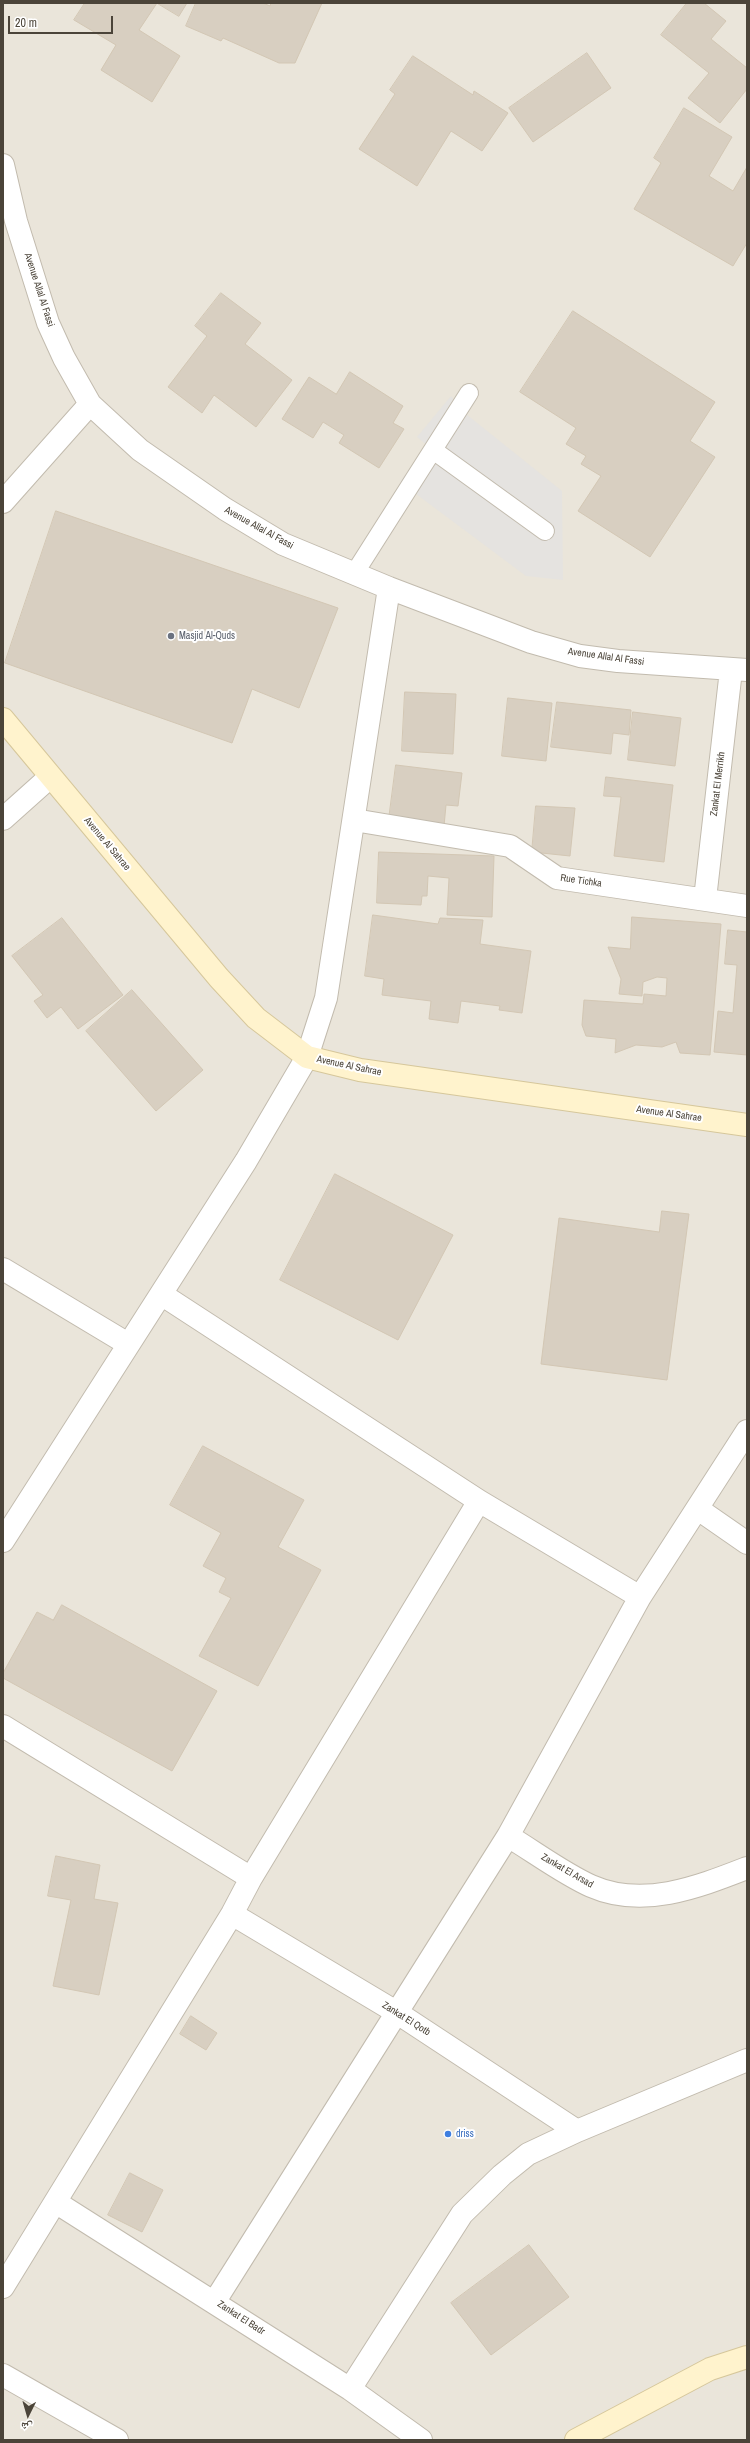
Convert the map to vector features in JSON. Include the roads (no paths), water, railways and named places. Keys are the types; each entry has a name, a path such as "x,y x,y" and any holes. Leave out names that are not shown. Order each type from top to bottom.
{"street":[{"name":"Avenue Allal Al Fassi","path":"3,165 16,221 48,323 64,358 90,404 140,450 225,509 283,544 389,588 531,642 580,656 618,661 739,670"},
{"path":"3,502 90,404"},
{"path":"3,1541 246,1162 307,1057 326,998 389,588"},
{"name":"Zankat El Merrikh","path":"705,899 739,670"},
{"name":"Avenue Al Sahrae","path":"3,720 219,978 256,1018 307,1057 360,1070 747,1124"},
{"path":"3,819 50,777"},
{"name":"Rue Tichka","path":"354,820 510,846 557,878 747,906"},
{"path":"3,1269 128,1344"},
{"path":"161,1294 479,1501 640,1597"},
{"path":"215,2301 508,1836 640,1597 698,1510 747,1431"},
{"path":"3,2288 57,2203 232,1914 251,1878 479,1501"},
{"path":"698,1510 747,1543"},
{"path":"3,1726 251,1878"},
{"name":"Zankat El Arsad","path":"508,1836 591,1886 620,1894 651,1896 688,1889 747,1868"},
{"name":"Zankat El Qotb","path":"232,1914 396,2012 577,2130"},
{"path":"350,2389 462,2214 481,2194 528,2154 577,2130 747,2060"},
{"name":"Zankat El Badr","path":"57,2203 215,2301 350,2389 421,2440"},
{"path":"576,2440 710,2369 747,2357"},
{"path":"3,2375 117,2440"}],"lane":[{"path":"354,574 468,394"},
{"path":"433,450 545,531"}],"place":[{"name":"Masjid Al-Quds","path":"171,636"},
{"name":"driss","path":"448,2134"}]}
